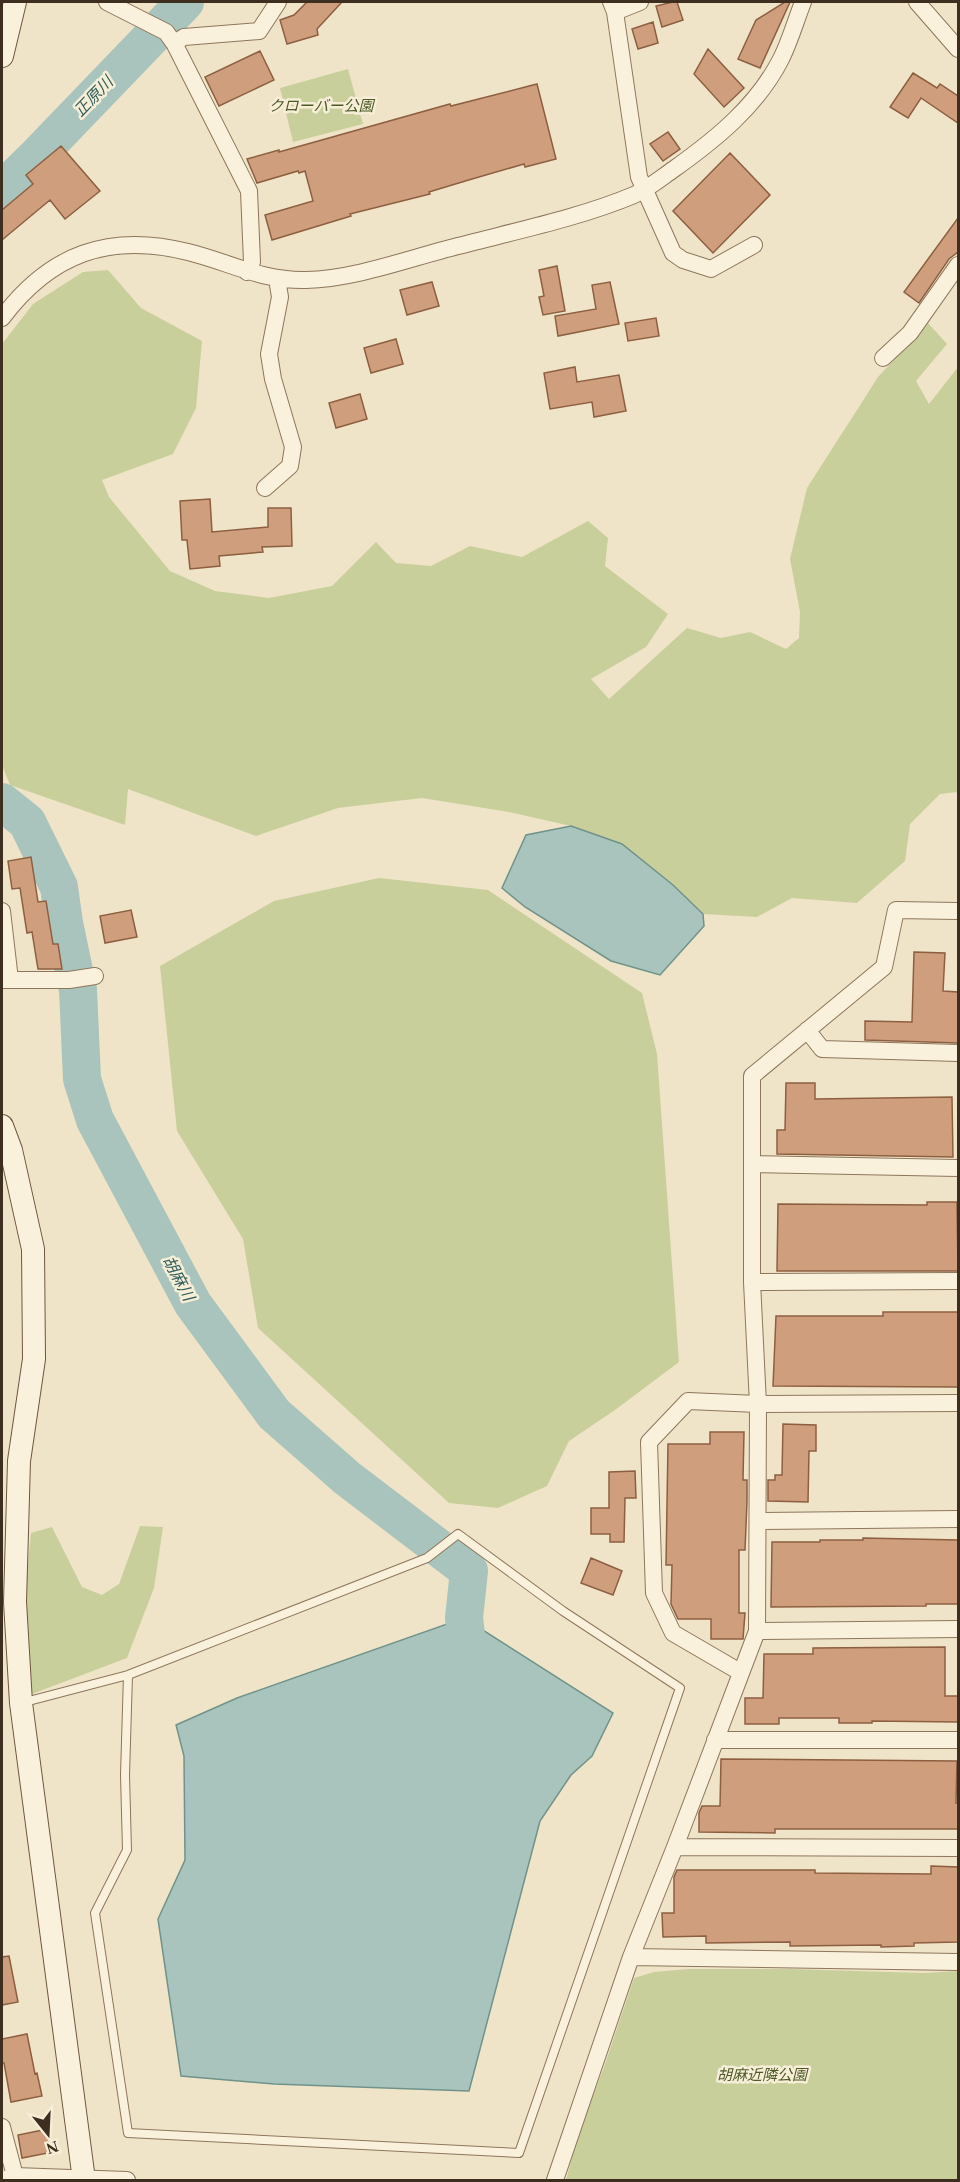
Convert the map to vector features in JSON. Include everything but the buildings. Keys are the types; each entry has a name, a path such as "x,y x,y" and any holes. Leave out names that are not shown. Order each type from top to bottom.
{"street":[{"path":"2,56 15,2"},
{"path":"108,2 166,32 174,43 249,191 252,262 247,272"},
{"path":"174,43 184,37 258,31 278,2"},
{"path":"640,2 613,7 639,177 673,253 683,260 711,269 754,245"},
{"path":"2,318 16,300 51,270 74,256 98,248 156,246 188,252 247,272 277,279 308,280 352,274 554,221 644,190 732,125 781,59 803,2"},
{"path":"918,2 958,49"},
{"path":"883,358 910,333 958,266"},
{"path":"265,488 290,466 293,447 273,380 269,354 280,297 277,279"},
{"path":"555,2181 631,1958 757,1630 758,1404 752,1282 752,1076 884,967 897,910 958,911"},
{"path":"2,911 6,980 69,980 95,976"},
{"path":"807,1030 822,1049 958,1053"},
{"path":"2,1126 12,1150 33,1250 34,1359 19,1461 15,1602 21,1703 84,2179"},
{"path":"752,1164 958,1168"},
{"path":"752,1282 958,1281"},
{"path":"740,1672 673,1633 654,1593 649,1442 688,1401 758,1404 958,1403"},
{"path":"758,1521 958,1519"},
{"path":"757,1630 958,1629"},
{"path":"715,1740 958,1740"},
{"path":"675,1847 958,1848"},
{"path":"631,1958 958,1962"},
{"path":"2,2127 8,2178 127,2181"}],"lane":[{"path":"21,1703 128,1675 427,1558 458,1534 563,1611 680,1688 519,2153 128,2133 95,1913 127,1850 125,1775 128,1675"}],"green space":[{"name":"クローバー公園","path":"348,69 363,124 293,142 280,88"},
{"path":"108,270 141,308 202,341 196,408 173,454 102,480 109,497 170,571 215,591 269,598 332,586 376,542 396,563 431,566 470,546 522,557 588,521 608,538 605,566 668,614 646,647 591,679 609,699 687,628 721,638 750,632 786,649 799,638 800,612 790,559 807,488 878,377 928,323 947,344 916,381 929,404 958,367 958,792 940,794 910,824 905,861 857,903 792,898 757,917 703,914 673,885 622,844 571,826 509,812 422,798 338,808 256,836 128,789 125,825 10,785 2,765 2,344 33,304 83,272"},
{"path":"379,878 488,890 642,993 657,1054 679,1362 569,1441 547,1486 498,1508 449,1503 258,1328 243,1239 177,1131 160,966 274,901"},
{"path":"140,1526 163,1527 154,1588 127,1658 32,1694 23,1611 31,1533 52,1527 82,1587 102,1595 119,1584"},
{"name":"胡麻近隣公園","path":"688,1969 924,1973 958,1971 958,2180 566,2180 579,2131 604,2067 634,1978 654,1972"}],"water":[{"path":"571,826 622,844 673,885 703,914 704,926 660,975 611,961 525,907 502,888 526,835"},
{"path":"464,1618 613,1713 592,1756 571,1775 540,1821 469,2091 274,2084 181,2076 158,1919 185,1860 184,1756 176,1725 237,1698"}],"waterway":[{"name":"正原川","path":"2,190 185,2"},
{"name":"胡麻川","path":"2,802 27,822 59,887 78,990 82,1079 95,1120 193,1304 274,1414 347,1478 469,1571 464,1618 470,1670"}]}
